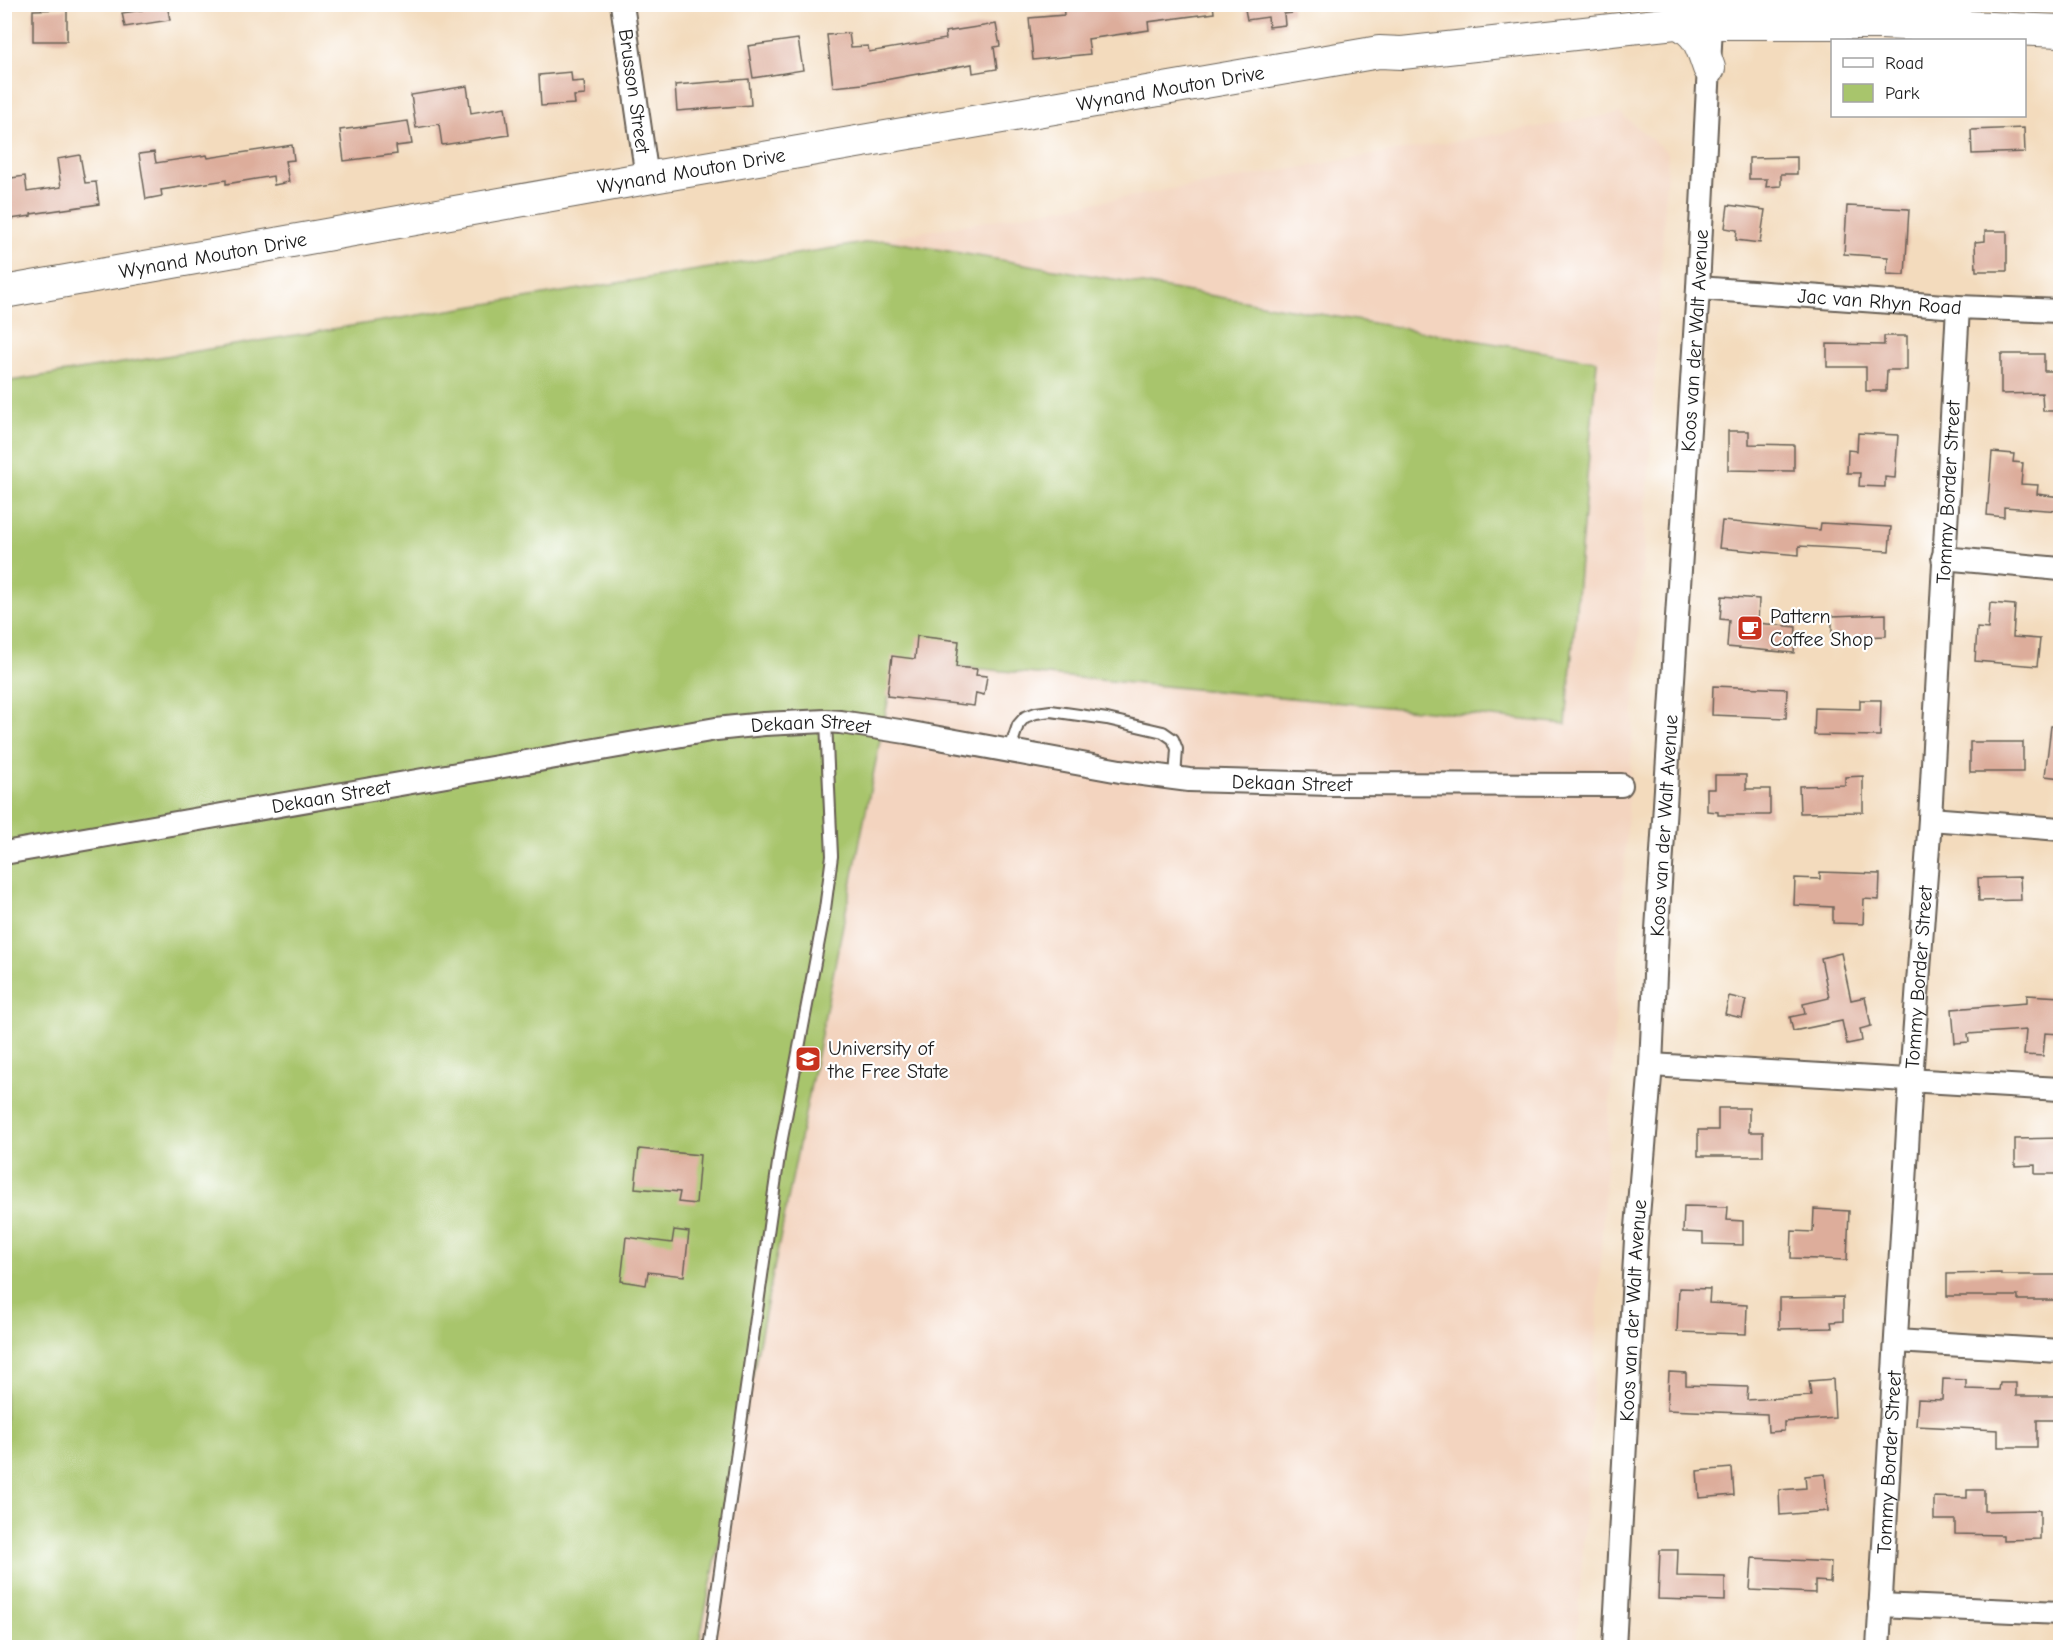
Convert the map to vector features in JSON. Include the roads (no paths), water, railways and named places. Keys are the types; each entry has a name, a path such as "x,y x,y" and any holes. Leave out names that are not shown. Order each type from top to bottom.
{"street":[{"name":"Brusson Street","path":"622,4 647,178"},
{"name":"Wynand Mouton Drive","path":"4,292 1379,52 1402,53 1582,24 1819,5 1912,7 2038,20"},
{"name":"Wynand Mouton Drive","path":"1582,24 1679,23 1712,13 1881,23 2038,20"},
{"name":"Koos van der Walt Avenue","path":"1614,1647 1636,1239 1651,1065 1657,930 1698,288 1712,13"},
{"path":"1679,23 1691,29 1698,38 1709,68"},
{"name":"Jac van Rhyn Road","path":"1698,288 1958,307 2061,311"},
{"name":"Tommy Border Street","path":"1878,1647 1911,1079 1930,819 1958,307"},
{"path":"1943,558 2061,569"},
{"name":"Dekaan Street","path":"4,853 716,729 826,721 906,732 1009,752 1175,778 1308,784 1621,785"},
{"path":"1930,819 2061,829"},
{"path":"1651,1065 2061,1089"},
{"path":"1896,1341 2061,1351"},
{"path":"1880,1605 2061,1613"}],"lane":[{"path":"1009,752 1018,725 1025,717 1036,713 1051,711 1107,719 1163,732 1173,740 1177,749 1175,778"},
{"path":"709,1647 780,1149 825,909 832,856 826,721"}],"place":[{"name":"Pattern Coffee Shop","path":"1750,628"},
{"name":"University of the Free State","path":"808,1059"}]}
